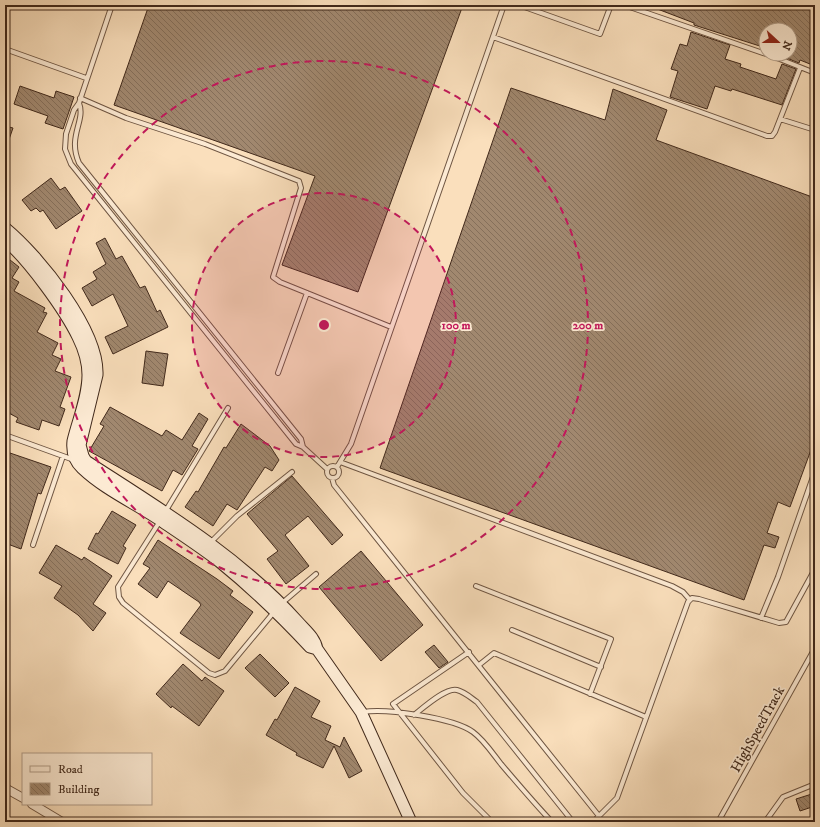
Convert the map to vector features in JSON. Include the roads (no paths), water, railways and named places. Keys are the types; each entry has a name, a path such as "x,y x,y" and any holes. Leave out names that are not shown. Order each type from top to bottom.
{"street":[{"path":"5,228 29,249 49,274 78,319 93,347 98,364 96,385 80,445 83,456 81,461"},
{"path":"5,240 24,259 56,302 78,337 85,353 88,377 72,449 81,461 207,547 225,554 278,608 316,642 317,649 361,712 411,822"},
{"path":"5,788 22,797"},
{"path":"34,805 62,822"}],"lane":[{"path":"112,5 86,78 80,101 74,110 66,134 65,149 71,164 296,444 303,447 327,469 327,475 332,478 334,485 599,816"},
{"path":"332,478 338,473 337,467 351,444 504,5"},
{"path":"519,5 600,34 611,5"},
{"path":"624,5 758,51"},
{"path":"493,37 767,136 772,136 775,132 800,68"},
{"path":"5,49 86,78"},
{"path":"786,62 815,73"},
{"path":"80,101 205,144 300,181 301,188 273,274 275,280 391,327"},
{"path":"80,101 82,110 74,143 74,150 79,163 301,439 303,447"},
{"path":"780,119 815,130"},
{"path":"278,373 307,293"},
{"path":"228,408 118,586 119,597 123,603 209,673 215,675 225,671 278,608 316,574"},
{"path":"5,435 81,461"},
{"path":"33,545 63,456"},
{"path":"340,462 672,586 683,592 690,600"},
{"path":"327,469 332,465 337,467"},
{"path":"761,618 778,577 815,471"},
{"path":"207,547 237,516 292,472"},
{"path":"593,822 617,798 688,602 692,598 699,598 779,624 786,622 815,568"},
{"path":"476,586 611,640 590,694"},
{"path":"512,630 601,667"},
{"name":"HighSpeedTrack","path":"718,822 815,648"},
{"path":"469,652 393,704 463,793 492,822"},
{"path":"479,665 494,653 646,717"},
{"path":"414,715 447,691 458,690 466,694 476,702 573,822"},
{"path":"361,712 399,712 456,724 473,732 552,822"},
{"path":"765,822 783,797 815,784"}]}
